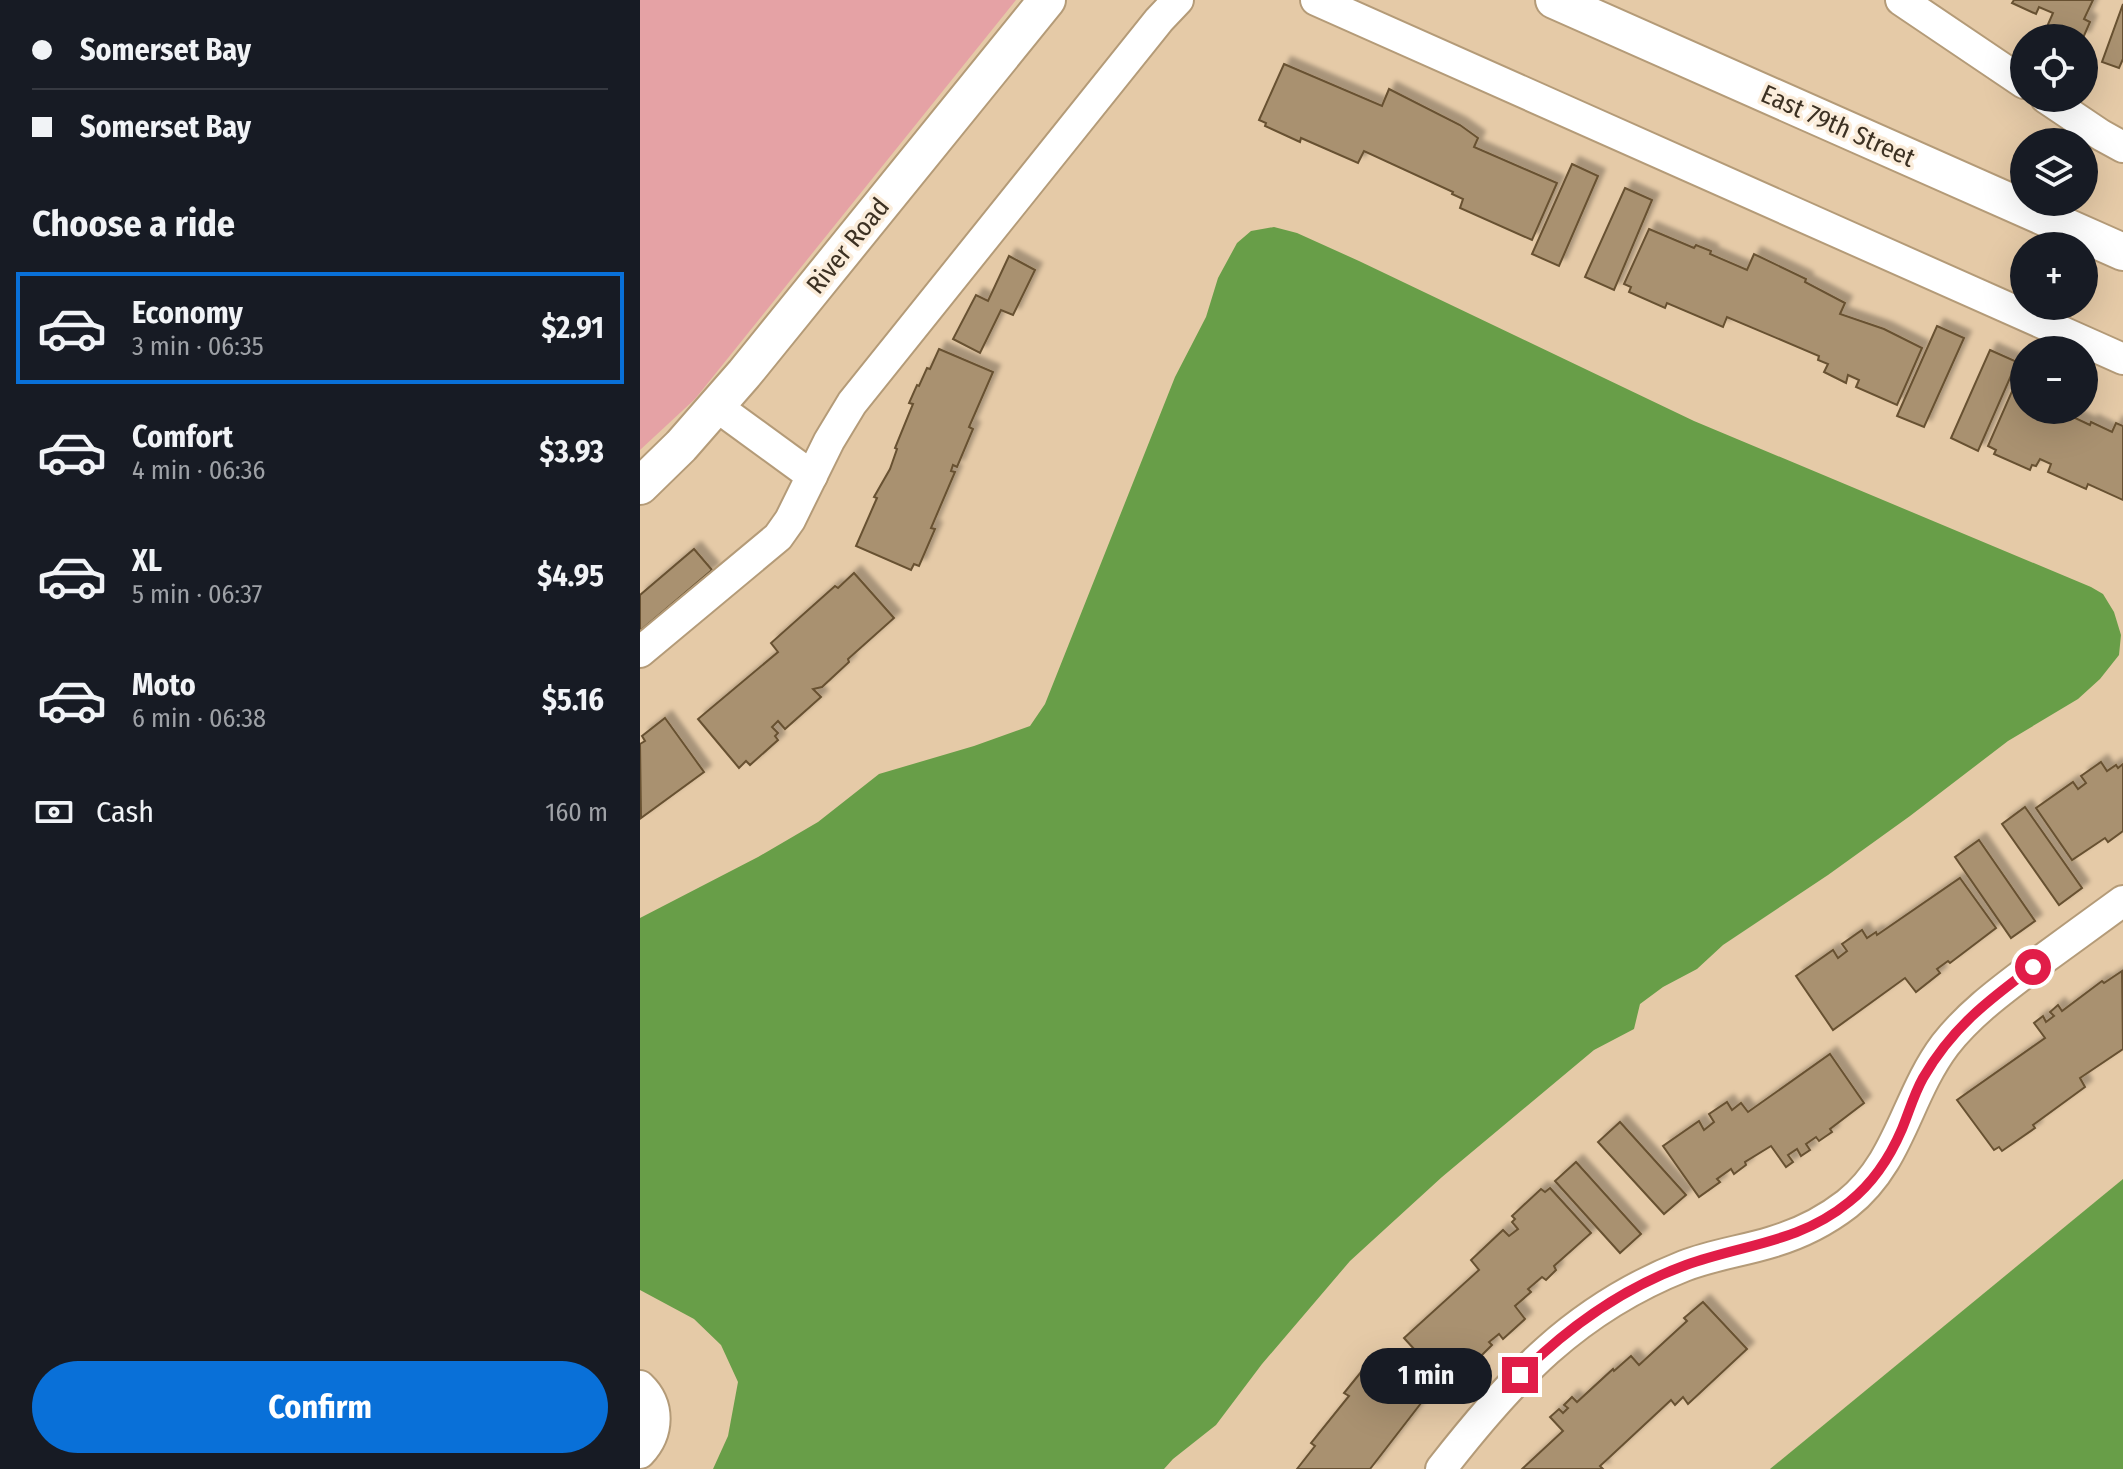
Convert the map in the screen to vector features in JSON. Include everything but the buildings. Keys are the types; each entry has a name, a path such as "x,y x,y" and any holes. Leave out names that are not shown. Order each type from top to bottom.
{"street":[{"name":"River Road","path":"640,486 716,406 1047,0"},
{"path":"640,652 778,537 852,403 1178,0"},
{"path":"1316,0 2123,359"},
{"name":"East 79th Street","path":"1554,0 1591,7 2123,252"},
{"path":"1901,0 2010,74"},
{"path":"2068,112 2123,147"},
{"path":"716,406 812,476"},
{"path":"1441,1469 1520,1375 1559,1340 1602,1308 1648,1282 1685,1266 1800,1232 1849,1202 1867,1185 1889,1155 1923,1080 1961,1027 1988,1000 2123,901"},
{"path":"640,1386 650,1398 655,1418 651,1438 640,1453"}],"shaded area":[{"path":"640,0 1016,0 695,399 640,450"},
{"path":"1274,227 1297,233 1359,261 1694,421 2091,587 2103,594 2114,612 2121,635 2119,655 2100,679 2078,699 2008,741 1828,875 1723,945 1697,969 1663,987 1640,1004 1634,1029 1594,1050 1442,1177 1350,1261 1262,1364 1216,1425 1164,1469 713,1469 728,1436 738,1382 721,1345 694,1319 640,1290 640,918 818,822 879,774 1030,726 1045,704 1175,377 1206,317 1218,278 1237,243 1251,231"},
{"path":"2123,1179 2123,1469 1770,1469"}],"route":[{"path":"1520,1375 1539,1356 1602,1308 1648,1282 1685,1266 1800,1232 1849,1202 1867,1185 1889,1155 1917,1091 1944,1047 1988,1000 2033,967"}]}
